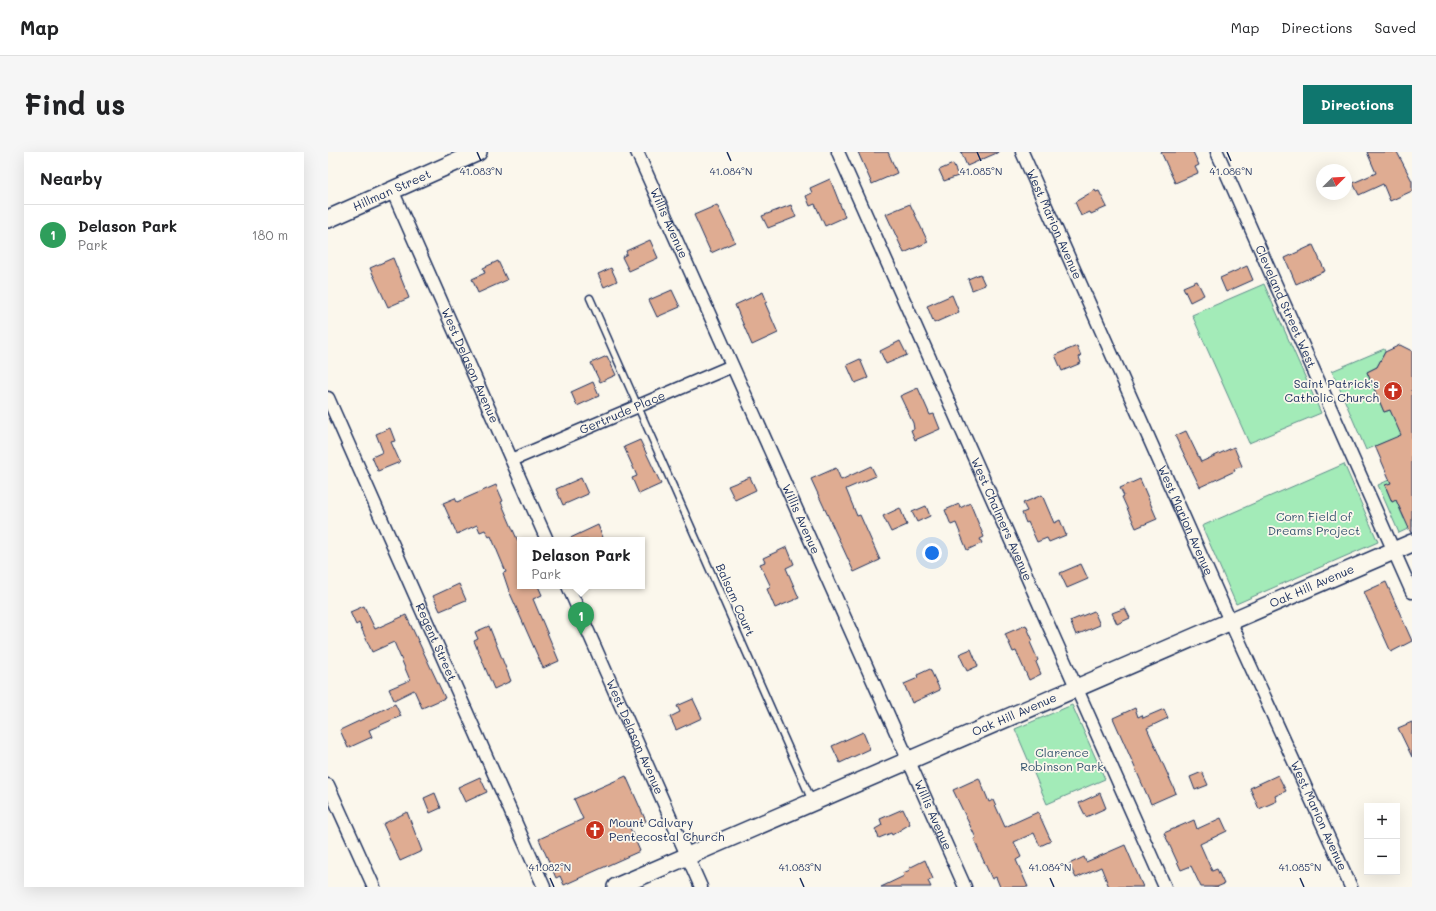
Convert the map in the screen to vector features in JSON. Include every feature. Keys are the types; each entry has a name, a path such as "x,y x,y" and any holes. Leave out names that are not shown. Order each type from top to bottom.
{"street":[{"name":"Willis Avenue","path":"637,152 965,887"},
{"name":"West Chalmers Avenue","path":"838,152 1165,887"},
{"name":"West Marion Avenue","path":"1022,152 1230,621 1351,887"},
{"name":"Cleveland Street West","path":"1217,152 1412,592"},
{"name":"Hillman Street","path":"328,219 469,154"},
{"name":"West Delason Avenue","path":"392,190 546,537"},
{"name":"Gertrude Place","path":"512,460 732,366"},
{"name":"Regent Street","path":"328,398 544,887"},
{"name":"Oak Hill Avenue","path":"616,887 909,762 1412,543"},
{"name":"West Delason Avenue","path":"569,589 701,887"},
{"path":"328,785 374,887"}],"lane":[{"name":"Balsam Court","path":"590,298 812,803"}],"green space":[{"path":"1264,284 1321,413 1249,443 1192,315"},
{"path":"1384,349 1385,352 1377,367 1367,372 1384,412 1390,410 1412,453 1401,466 1390,440 1366,450 1332,371"},
{"name":"Corn Field of Dreams Project","path":"1344,464 1378,542 1236,604 1202,526"},
{"path":"1389,480 1391,483 1385,486 1392,502 1396,500 1404,519 1412,516 1412,527 1399,533 1378,485"},
{"name":"Clarence Robinson Park","path":"1072,705 1105,779 1047,804 1015,729"}],"building":[{"path":"858,152 888,152 897,173 872,184"},
{"path":"961,152 999,152 967,166"},
{"path":"1161,152 1193,152 1199,165 1195,167 1198,173 1175,183"},
{"path":"1367,152 1397,152 1412,181 1412,191 1390,201 1383,184 1359,195 1353,183 1376,173"},
{"path":"953,164 958,176 944,181 939,170"},
{"path":"830,179 845,217 825,226 815,204 810,206 806,196 812,193 810,188"},
{"path":"1095,190 1096,192 1099,191 1107,207 1091,214 1090,212 1081,216 1075,202"},
{"path":"910,204 928,242 904,253 886,214"},
{"path":"717,205 735,242 711,253 694,215"},
{"path":"791,205 796,217 768,228 762,216"},
{"path":"650,240 658,258 629,271 622,257 627,254 626,251"},
{"path":"1313,245 1325,271 1296,284 1285,258"},
{"path":"393,258 409,298 388,307 370,268"},
{"path":"498,261 507,280 478,293 472,279 485,273 483,268"},
{"path":"1247,266 1253,280 1226,292 1220,278"},
{"path":"611,268 617,281 604,287 598,274"},
{"path":"980,274 985,285 972,290 968,279"},
{"path":"1197,281 1204,295 1190,302 1183,287"},
{"path":"672,290 680,307 657,317 649,300"},
{"path":"763,292 767,302 765,303 778,333 752,345 735,305"},
{"path":"952,295 959,312 934,323 927,306"},
{"path":"900,341 907,355 886,364 880,351"},
{"path":"1400,345 1412,351 1412,533 1396,500 1392,502 1385,485 1391,483 1375,446 1401,435 1390,410 1384,412 1367,372 1377,367 1385,352"},
{"path":"1077,346 1081,356 1079,357 1081,363 1062,371 1055,355"},
{"path":"607,356 616,375 600,382 591,363"},
{"path":"860,359 868,378 855,383 847,365"},
{"path":"593,382 599,396 577,406 571,392"},
{"path":"918,388 930,415 934,414 940,429 915,440 911,430 914,429 913,423 900,396"},
{"path":"390,428 395,441 391,442 400,462 378,471 372,457 383,452 376,434"},
{"path":"1186,431 1201,462 1234,447 1242,466 1234,469 1235,471 1200,487 1175,436"},
{"path":"640,440 661,484 639,494 632,478 637,476 624,447"},
{"path":"871,466 876,476 846,489 857,516 860,515 880,560 854,572 811,479 836,468 841,480"},
{"path":"750,477 756,490 735,500 728,486"},
{"path":"581,478 588,494 563,505 556,489"},
{"path":"1140,479 1157,519 1136,528 1122,497 1124,496 1120,488"},
{"path":"496,485 503,501 501,502 517,539 517,589 539,589 542,595 533,599 559,661 543,668 509,591 503,573 506,572 491,536 489,537 485,530 480,532 477,525 457,534 443,503 455,498 457,502"},
{"path":"1042,495 1054,523 1060,520 1066,535 1049,542 1047,538 1037,542 1022,513 1027,511 1023,503"},
{"path":"970,503 984,537 980,539 982,543 967,550 956,523 951,525 945,510 959,504 960,508"},
{"path":"926,506 930,516 917,522 912,512"},
{"path":"900,508 907,525 891,532 883,516"},
{"path":"598,525 603,537 572,537"},
{"path":"787,547 794,564 786,568 799,598 775,608 767,589 771,587 760,564 765,562 763,558"},
{"path":"1081,564 1088,579 1067,588 1060,573"},
{"path":"1386,582 1412,641 1391,652 1364,592"},
{"path":"459,584 466,600 440,611 433,596"},
{"path":"364,606 375,629 406,615 445,698 422,708 414,690 394,700 389,689 410,680 394,642 372,652 359,623 356,625 350,612"},
{"path":"1125,608 1130,618 1117,624 1112,613"},
{"path":"1094,611 1100,625 1076,635 1070,621"},
{"path":"1026,625 1033,641 1030,642 1038,660 1036,662 1041,674 1029,680 1016,651 1013,652 1005,634"},
{"path":"489,626 511,681 494,689 474,641 478,639 475,632"},
{"path":"971,649 978,666 967,671 959,654"},
{"path":"930,669 940,690 912,703 904,684 918,678 917,675"},
{"path":"693,699 702,718 676,730 670,717 680,712 677,706"},
{"path":"395,704 401,716 369,730 372,737 348,748 340,730"},
{"path":"1135,708 1138,717 1142,715 1143,718 1164,709 1168,718 1147,728 1176,793 1151,804 1113,718"},
{"path":"1412,722 1412,757 1398,728"},
{"path":"863,732 870,749 840,763 832,746"},
{"path":"1202,772 1208,785 1195,790 1190,777"},
{"path":"1278,775 1286,791 1275,796 1277,801 1259,809 1250,788"},
{"name":"Mount Calvary Pentecostal Church","path":"626,776 646,821 630,828 640,851 564,885 560,876 556,878 539,839 583,819 574,799"},
{"path":"480,777 487,792 465,802 458,787"},
{"path":"979,778 989,802 993,800 1005,827 1038,812 1051,841 1040,846 1034,833 1014,842 1021,857 1016,860 1028,887 1000,887 996,877 992,879 980,853 974,839 976,838 953,790"},
{"path":"435,793 441,808 430,813 424,798"},
{"path":"1100,793 1106,808 1086,817 1079,803"},
{"path":"903,809 910,824 892,835 891,833 879,838 875,829 882,825 880,819"},
{"path":"407,812 422,851 400,861 383,824"},
{"path":"1221,818 1227,831 1200,844 1212,871 1217,869 1224,884 1217,887 1201,887 1191,866 1181,870 1164,833 1194,820 1197,829"},
{"path":"1125,845 1143,887 1109,887 1101,867 1076,878 1069,864 1084,857 1086,862"},
{"path":"925,860 933,879 928,881 931,887 881,887 904,876 903,873 910,870 909,868"}],"place":[{"name":"Saint Patrick's Catholic Church","path":"1393,391"},
{"name":"Delason Park","path":"581,635"},
{"name":"Mount Calvary Pentecostal Church","path":"595,830"}]}
